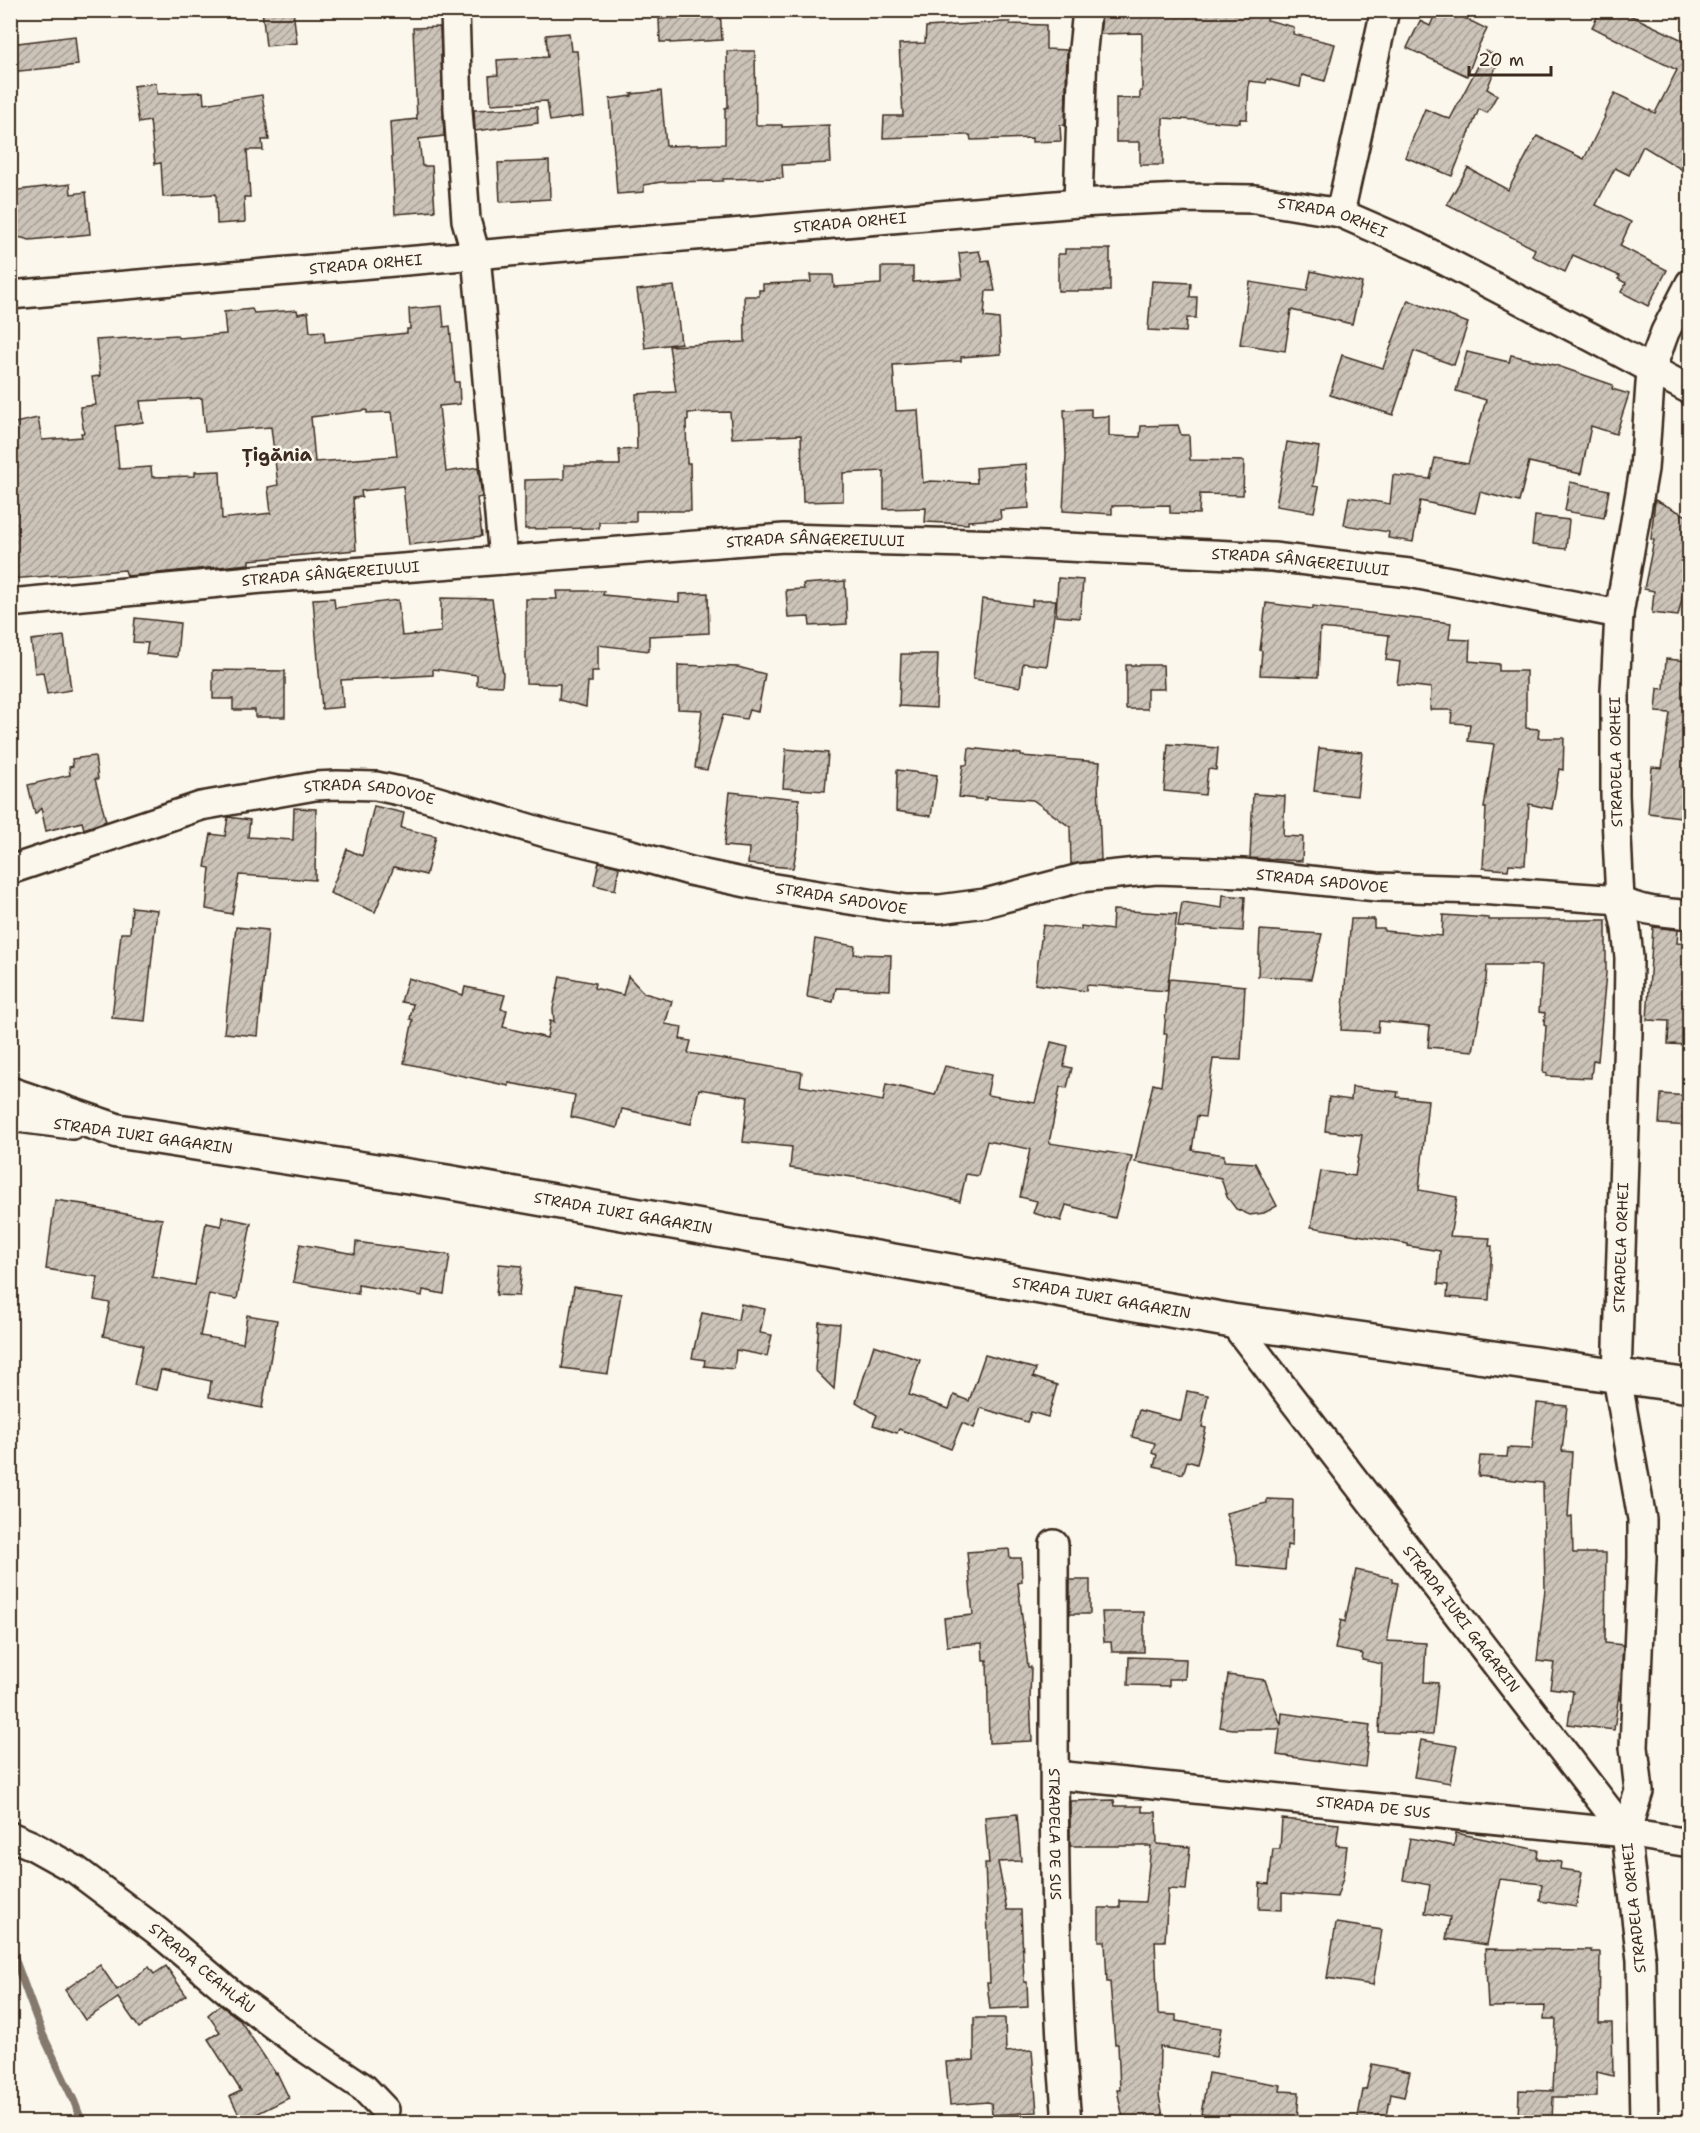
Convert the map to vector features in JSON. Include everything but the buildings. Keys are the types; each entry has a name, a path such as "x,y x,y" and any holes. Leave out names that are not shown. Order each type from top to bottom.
{"main road":[{"path":"10,1094 118,1131"},
{"name":"STRADA IURI GAGARIN","path":"118,1131 447,1182 1232,1321 1689,1386"}],"street":[{"path":"455,10 458,110 466,220 476,255 503,560"},
{"path":"1078,202 1083,49 1087,10"},
{"path":"1340,213 1385,10"},
{"name":"STRADA ORHEI","path":"10,295 1078,202 1182,198 1255,199 1340,213 1418,247 1689,390"},
{"path":"1651,370 1665,332 1689,283"},
{"name":"STRADELA ORHEI","path":"1644,2122 1641,1960 1626,1833 1639,1791 1634,1748 1642,1539 1640,1508 1617,1377 1629,958 1620,900 1614,795 1615,691 1619,614 1644,469 1651,370"},
{"name":"STRADA SÂNGEREIULUI","path":"10,603 262,579 784,538 1005,543 1200,552 1319,561 1409,573 1619,614"},
{"name":"STRADA SADOVOE","path":"10,870 201,806 298,788 337,785 376,786 418,795 549,834 690,871 756,885 906,909 940,909 985,903 1080,878 1156,870 1243,873 1377,886 1479,890 1620,900 1644,910 1689,915"},
{"name":"STRADA IURI GAGARIN","path":"10,1117 118,1131"},
{"name":"STRADA IURI GAGARIN","path":"1232,1321 1626,1833"},
{"name":"STRADELA DE SUS","path":"1054,1544 1056,1950 1061,2063 1067,2122"},
{"name":"STRADA DE SUS","path":"1055,1775 1626,1833 1689,1844"},
{"name":"STRADA CEAHLĂU","path":"10,1836 76,1870 157,1931 233,1995 364,2088 385,2110"}],"waterway":[{"path":"10,1946 42,2033 82,2122"}],"district":[{"name":"Țigănia","path":"277,455"}]}
